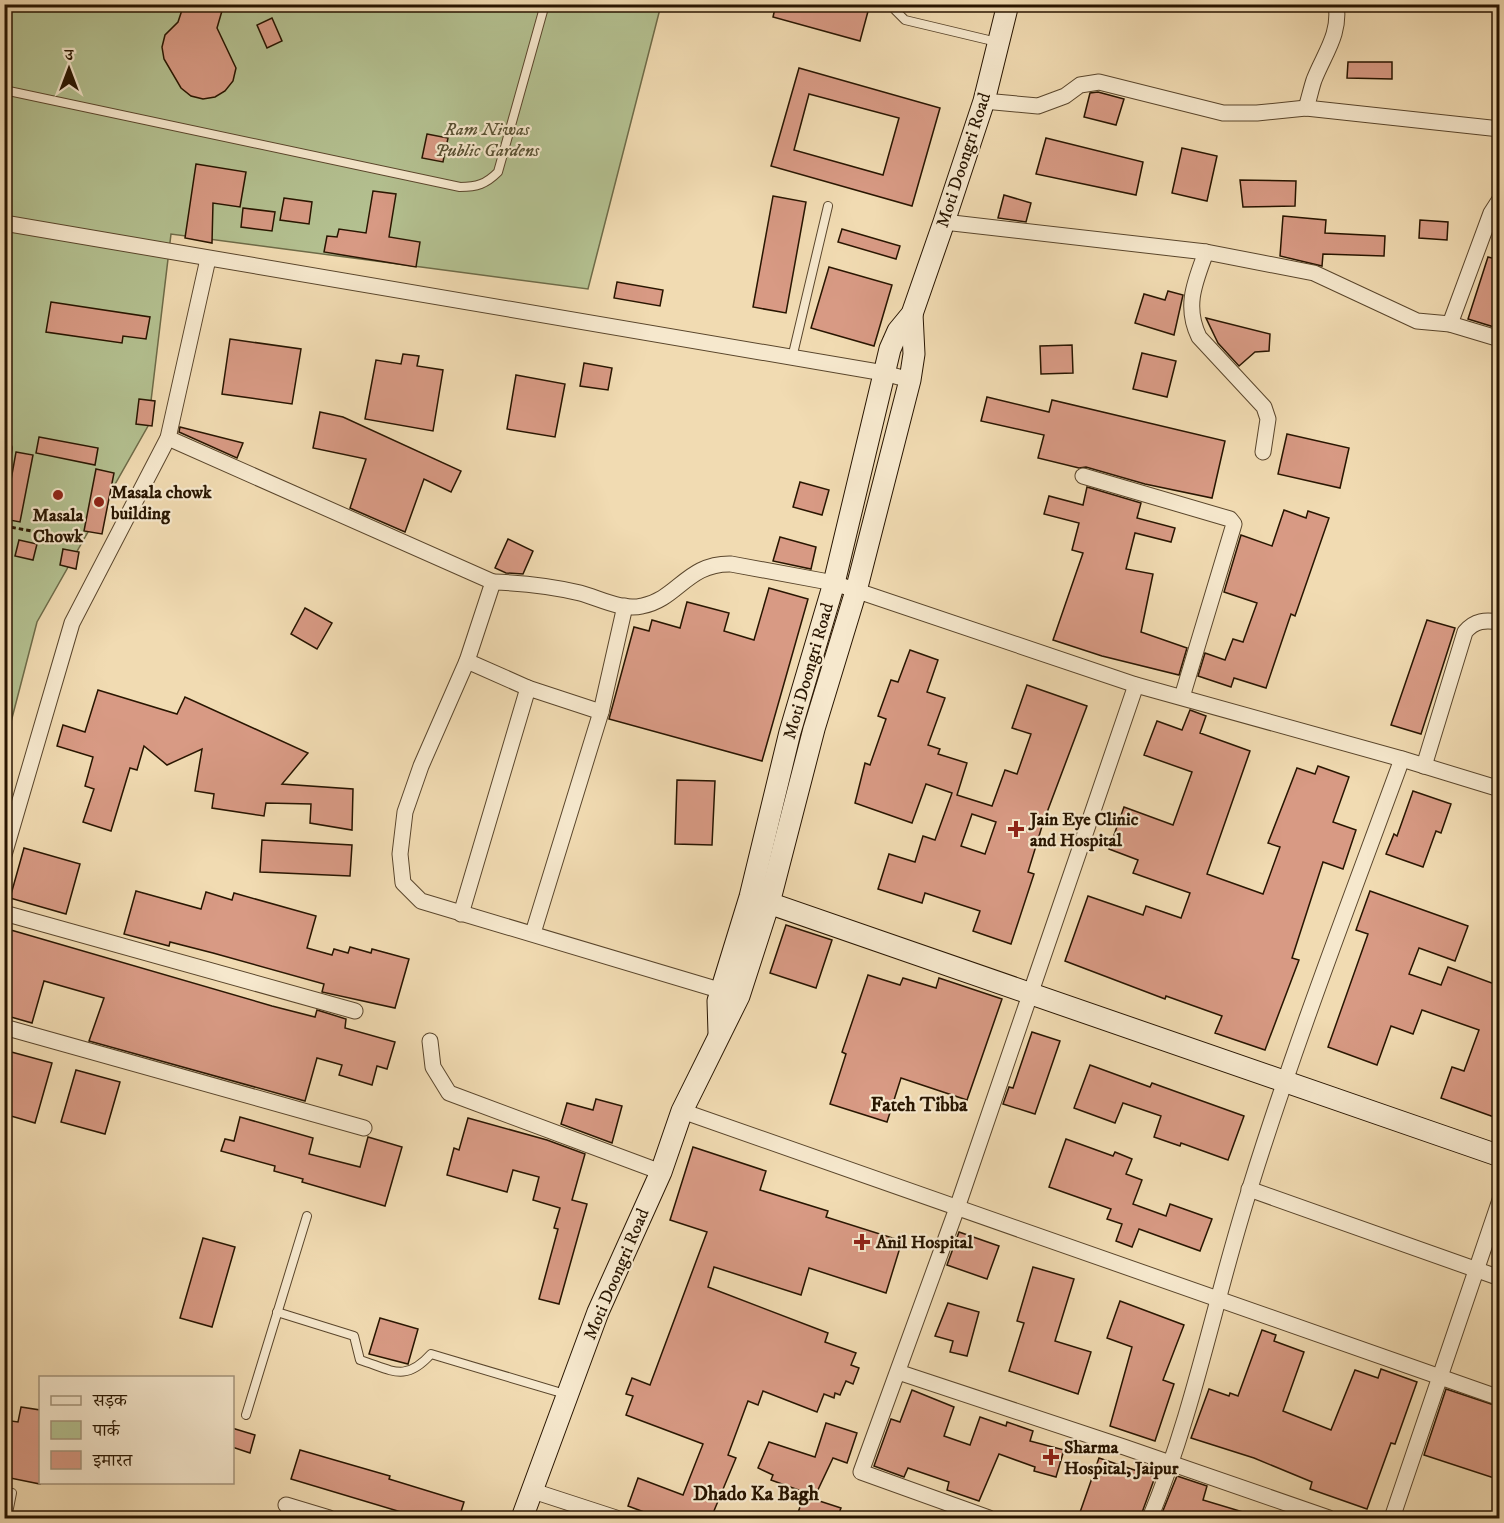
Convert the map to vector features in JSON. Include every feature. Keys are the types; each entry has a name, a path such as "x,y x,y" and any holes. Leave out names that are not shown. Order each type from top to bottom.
{"street":[{"name":"Moti Doongri Road","path":"522,1518 530,1490 598,1312 661,1172 682,1111 719,1033 717,1012 731,994 856,591 910,380 914,354 912,315 984,101 1008,4"},
{"path":"1306,108 1315,79 1329,51 1336,29 1336,4"},
{"path":"984,101 1038,106 1065,96 1080,85 1099,82 1223,113 1257,113 1306,108 1500,129"},
{"path":"1450,324 1491,213 1500,199"},
{"path":"4,222 208,259 884,373 910,380"},
{"path":"944,222 1206,252 1314,273 1417,321 1450,324 1500,339"},
{"path":"1206,252 1192,289 1190,306 1192,323 1199,337 1264,407 1268,419 1263,452"},
{"path":"4,855 72,623 168,438 208,259"},
{"name":"Moti Doongri Road","path":"759,900 797,709 834,583 884,373 898,330 912,315"},
{"path":"168,438 493,582 549,587 625,606 642,606 659,598 702,568 716,564 731,564 834,583 1136,685 1402,759 1500,789"},
{"path":"1083,476 1230,519 1234,524 1182,698"},
{"path":"493,582 467,661 421,766 405,812 400,854 404,883 421,901 731,994"},
{"path":"532,933 601,712 625,606"},
{"path":"1424,766 1465,632 1470,625 1482,621 1500,622"},
{"path":"467,661 528,688 601,712"},
{"path":"989,1518 861,1472 957,1208 1136,685"},
{"path":"461,914 528,688"},
{"path":"797,709 818,715"},
{"path":"1150,1518 1172,1464 1249,1189 1285,1081 1402,759"},
{"path":"759,900 1500,1156"},
{"path":"4,913 355,1011"},
{"path":"4,1027 364,1128"},
{"path":"430,1041 433,1067 448,1093 661,1172"},
{"path":"682,1111 1218,1301 1500,1398"},
{"path":"1249,1189 1500,1278"},
{"path":"1392,1518 1500,1200"},
{"path":"898,1372 1329,1518"},
{"path":"530,1490 616,1518"},
{"path":"286,1505 329,1518"}],"lane":[{"path":"4,90 460,187 476,187 488,182 498,172 545,4"},
{"path":"894,4 895,10 905,20 998,42"},
{"path":"792,358 828,206"},
{"path":"4,448 8,448 4,470"},
{"path":"246,1415 307,1215"},
{"path":"277,1312 354,1336 360,1360 398,1372 413,1371 431,1354 567,1395"},
{"path":"7,1518 12,1493"}],"path":[{"path":"4,526 70,538"}],"green space":[{"name":"Ram Niwas Public Gardens","path":"5,5 661,5 588,289 171,234 148,426 37,622 5,745"}],"building":[{"path":"184,4 224,4 217,28 236,68 233,81 225,91 215,97 203,99 191,96 181,88 164,59 162,47 165,35 178,22"},
{"path":"776,4 870,4 860,41 773,17"},
{"path":"272,18 282,41 267,48 257,25"},
{"path":"1348,62 1392,62 1392,79 1347,78"},
{"path":"799,68 940,108 912,206 771,166","holes":["809,94 899,118 883,175 794,150"]},
{"path":"1098,92 1124,99 1116,125 1084,117 1090,93"},
{"path":"427,134 448,138 443,162 422,158"},
{"path":"1046,138 1143,162 1136,195 1036,174"},
{"path":"1182,148 1217,156 1207,201 1172,193"},
{"path":"196,164 246,172 240,207 213,203 212,243 185,238"},
{"path":"1240,180 1296,181 1295,206 1243,207"},
{"path":"373,191 396,194 389,237 420,242 416,267 324,252 327,236 337,237 339,229 366,233"},
{"path":"1004,195 1031,203 1026,222 998,218"},
{"path":"773,196 806,202 786,313 753,307"},
{"path":"284,198 312,202 309,224 280,220"},
{"path":"243,208 275,212 272,231 241,227"},
{"path":"1283,216 1326,220 1325,233 1385,236 1384,256 1323,254 1322,266 1280,256"},
{"path":"1420,220 1448,222 1447,240 1419,238"},
{"path":"842,229 900,246 896,259 838,242"},
{"path":"1488,257 1500,260 1500,311 1494,327 1468,319"},
{"path":"829,267 892,285 874,346 811,328"},
{"path":"617,282 663,290 660,306 614,298"},
{"path":"1168,291 1183,295 1174,335 1135,323 1144,294 1165,300"},
{"path":"51,302 150,317 146,339 123,336 122,343 46,332"},
{"path":"1206,318 1270,334 1269,351 1255,352 1239,366 1218,343"},
{"path":"230,339 301,349 292,404 222,394"},
{"path":"1072,345 1073,373 1041,374 1040,346"},
{"path":"1142,353 1176,361 1167,397 1133,389"},
{"path":"403,354 419,356 417,366 443,370 433,431 365,419 376,360 401,364"},
{"path":"584,363 612,368 608,390 580,386"},
{"path":"516,375 565,384 555,437 507,429"},
{"path":"987,397 1049,412 1052,400 1225,441 1212,498 1145,484 1086,467 1079,468 1038,458 1044,435 981,421"},
{"path":"139,399 155,401 152,426 136,424"},
{"path":"320,412 343,417 461,471 451,492 424,479 405,532 350,508 366,459 313,448"},
{"path":"180,427 243,443 237,458 179,432"},
{"path":"1287,434 1349,448 1340,488 1278,474"},
{"path":"39,437 98,448 95,465 36,453"},
{"path":"16,452 33,455 20,522 4,519"},
{"name":"Masala chowk building","path":"96,469 114,473 102,534 84,531"},
{"path":"800,482 829,490 822,515 793,507"},
{"path":"1087,487 1141,503 1137,518 1175,528 1171,542 1135,533 1126,569 1153,574 1141,632 1187,648 1179,675 1102,656 1053,640 1083,553 1072,550 1079,523 1044,514 1049,496 1083,505"},
{"path":"1284,510 1306,518 1308,511 1329,518 1295,616 1291,614 1266,688 1234,678 1231,687 1198,676 1205,653 1225,660 1233,639 1243,642 1257,603 1224,592 1241,535 1272,546"},
{"path":"780,537 816,547 811,569 773,561"},
{"path":"508,539 533,551 523,574 506,573 495,568"},
{"path":"19,540 37,544 33,560 15,556"},
{"path":"63,549 79,552 76,569 60,565"},
{"path":"769,588 808,599 762,761 609,719 634,627 649,631 652,620 680,628 687,602 729,613 724,631 754,640"},
{"path":"305,608 332,623 317,649 291,634"},
{"path":"1427,620 1455,628 1421,734 1391,725"},
{"path":"910,650 938,660 927,692 945,698 928,745 940,749 938,754 967,763 957,795 992,806 1005,770 1017,774 1031,734 1012,728 1027,685 1087,706 1043,823 1028,872 1034,874 1011,944 973,931 980,911 925,893 922,903 878,889 889,854 915,862 923,836 935,840 952,793 926,784 912,823 855,803 865,763 870,765 886,719 878,716 891,680 898,682","holes":["972,814 996,822 985,854 961,846"]},
{"path":"98,690 177,714 185,697 308,753 282,784 353,789 352,830 310,823 311,804 266,803 264,816 212,808 214,794 195,791 202,749 167,765 144,746 137,770 130,768 111,831 83,822 94,789 85,786 93,757 57,746 63,725 85,732"},
{"path":"1190,710 1206,716 1200,733 1250,751 1207,874 1263,894 1280,847 1268,843 1297,768 1315,774 1318,766 1349,777 1333,822 1356,830 1343,869 1323,862 1292,958 1299,960 1265,1050 1215,1033 1222,1016 1166,996 1165,999 1065,961 1088,896 1143,915 1146,906 1181,918 1190,893 1133,873 1138,860 1109,849 1124,807 1173,825 1192,772 1144,755 1157,721 1182,730"},
{"path":"677,780 715,781 712,845 675,844"},
{"path":"1413,791 1451,804 1441,833 1436,831 1423,867 1386,854 1394,834 1397,836"},
{"path":"262,840 352,845 350,876 260,872"},
{"path":"24,848 80,864 66,914 10,898"},
{"path":"136,891 201,909 206,892 232,900 234,893 316,916 307,948 332,955 334,949 348,953 350,947 371,953 372,949 409,959 395,1008 322,992 324,984 213,953 170,942 169,946 124,934"},
{"path":"1370,891 1468,926 1455,961 1419,948 1409,974 1441,985 1448,967 1500,986 1500,1102 1494,1117 1441,1098 1452,1067 1464,1071 1479,1030 1422,1010 1413,1034 1391,1026 1377,1065 1328,1047 1368,934 1356,930"},
{"path":"786,925 832,940 816,988 770,973"},
{"path":"4,928 272,1006 315,1017 317,1010 346,1019 345,1028 395,1042 387,1069 377,1066 372,1085 339,1075 342,1065 317,1058 305,1101 89,1041 104,998 44,981 32,1023 4,1015"},
{"path":"868,975 900,985 903,978 936,988 939,978 1002,999 967,1100 901,1078 887,1122 830,1104 846,1054 842,1052"},
{"path":"1032,1032 1060,1041 1035,1114 1003,1104 1009,1087 1013,1088"},
{"path":"4,1050 52,1063 35,1123 4,1114"},
{"path":"1090,1065 1150,1087 1152,1083 1244,1116 1228,1160 1181,1143 1180,1146 1154,1137 1161,1116 1123,1103 1115,1123 1074,1108"},
{"path":"76,1070 120,1082 105,1134 61,1122"},
{"path":"596,1099 622,1106 612,1143 561,1124 567,1103 593,1110"},
{"path":"240,1117 313,1138 309,1154 360,1167 368,1137 402,1147 385,1206 302,1182 303,1179 274,1171 275,1166 221,1151 225,1139 234,1141"},
{"path":"468,1118 547,1140 585,1154 572,1200 587,1204 559,1304 539,1299 558,1229 554,1228 560,1208 533,1200 539,1177 513,1170 507,1192 447,1175 454,1148 459,1150"},
{"path":"1066,1139 1113,1156 1115,1152 1132,1159 1126,1174 1142,1180 1133,1204 1166,1216 1170,1204 1212,1219 1200,1251 1139,1229 1132,1247 1116,1241 1122,1224 1107,1219 1111,1209 1049,1187"},
{"path":"693,1147 766,1171 760,1190 828,1211 826,1217 902,1241 886,1293 809,1268 801,1295 714,1267 708,1287 828,1333 825,1342 856,1353 851,1365 859,1368 853,1384 846,1381 840,1395 835,1393 834,1398 824,1394 817,1412 763,1391 758,1405 748,1401 728,1455 736,1458 711,1518 660,1518 628,1506 638,1478 683,1495 703,1444 626,1415 633,1396 626,1394 632,1378 650,1385 707,1232 670,1220"},
{"path":"959,1232 999,1246 987,1279 947,1265"},
{"path":"203,1238 235,1247 212,1327 180,1318"},
{"path":"1033,1267 1074,1279 1055,1341 1091,1352 1078,1394 1009,1371 1024,1323 1017,1321"},
{"path":"1120,1301 1184,1325 1163,1380 1174,1384 1155,1441 1110,1426 1132,1347 1107,1338"},
{"path":"948,1303 979,1312 967,1356 950,1352 953,1341 935,1336"},
{"path":"380,1318 418,1329 408,1364 369,1354"},
{"path":"1262,1330 1276,1335 1274,1341 1304,1352 1283,1411 1331,1430 1355,1370 1378,1378 1381,1369 1417,1382 1395,1444 1391,1443 1367,1509 1310,1489 1312,1482 1254,1458 1191,1438 1209,1389 1229,1396 1230,1393 1238,1396"},
{"path":"1446,1389 1500,1407 1500,1480 1424,1455"},
{"path":"912,1390 954,1407 944,1436 970,1445 980,1417 1006,1426 1007,1422 1033,1431 1030,1441 1064,1450 1056,1477 1034,1471 1035,1467 999,1454 979,1501 947,1490 949,1482 908,1468 904,1477 874,1466 891,1419 900,1422"},
{"path":"21,1407 39,1410 39,1484 5,1477 9,1456 4,1455 4,1420 18,1422"},
{"path":"826,1423 857,1433 847,1463 833,1458 815,1496 771,1480 773,1475 758,1468 769,1442 815,1457"},
{"path":"234,1429 255,1435 250,1453 234,1448"},
{"path":"300,1450 390,1476 389,1479 464,1502 459,1518 421,1518 291,1479"},
{"path":"1099,1458 1155,1477 1140,1518 1078,1518"},
{"path":"1177,1476 1207,1486 1203,1500 1253,1515 1252,1518 1160,1518"},
{"path":"804,1496 841,1508 837,1518 796,1518"}],"place":[{"name":"Masala Chowk","path":"58,495"},
{"name":"Masala chowk building","path":"99,502"},
{"name":"Jain Eye Clinic and Hospital","path":"1016,829"},
{"name":"Anil Hospital","path":"862,1242"},
{"name":"Sharma Hospital, Jaipur","path":"1051,1457"}],"district":[{"name":"Fateh Tibba","path":"919,1104"},
{"name":"Dhado Ka Bagh","path":"756,1493"}]}
